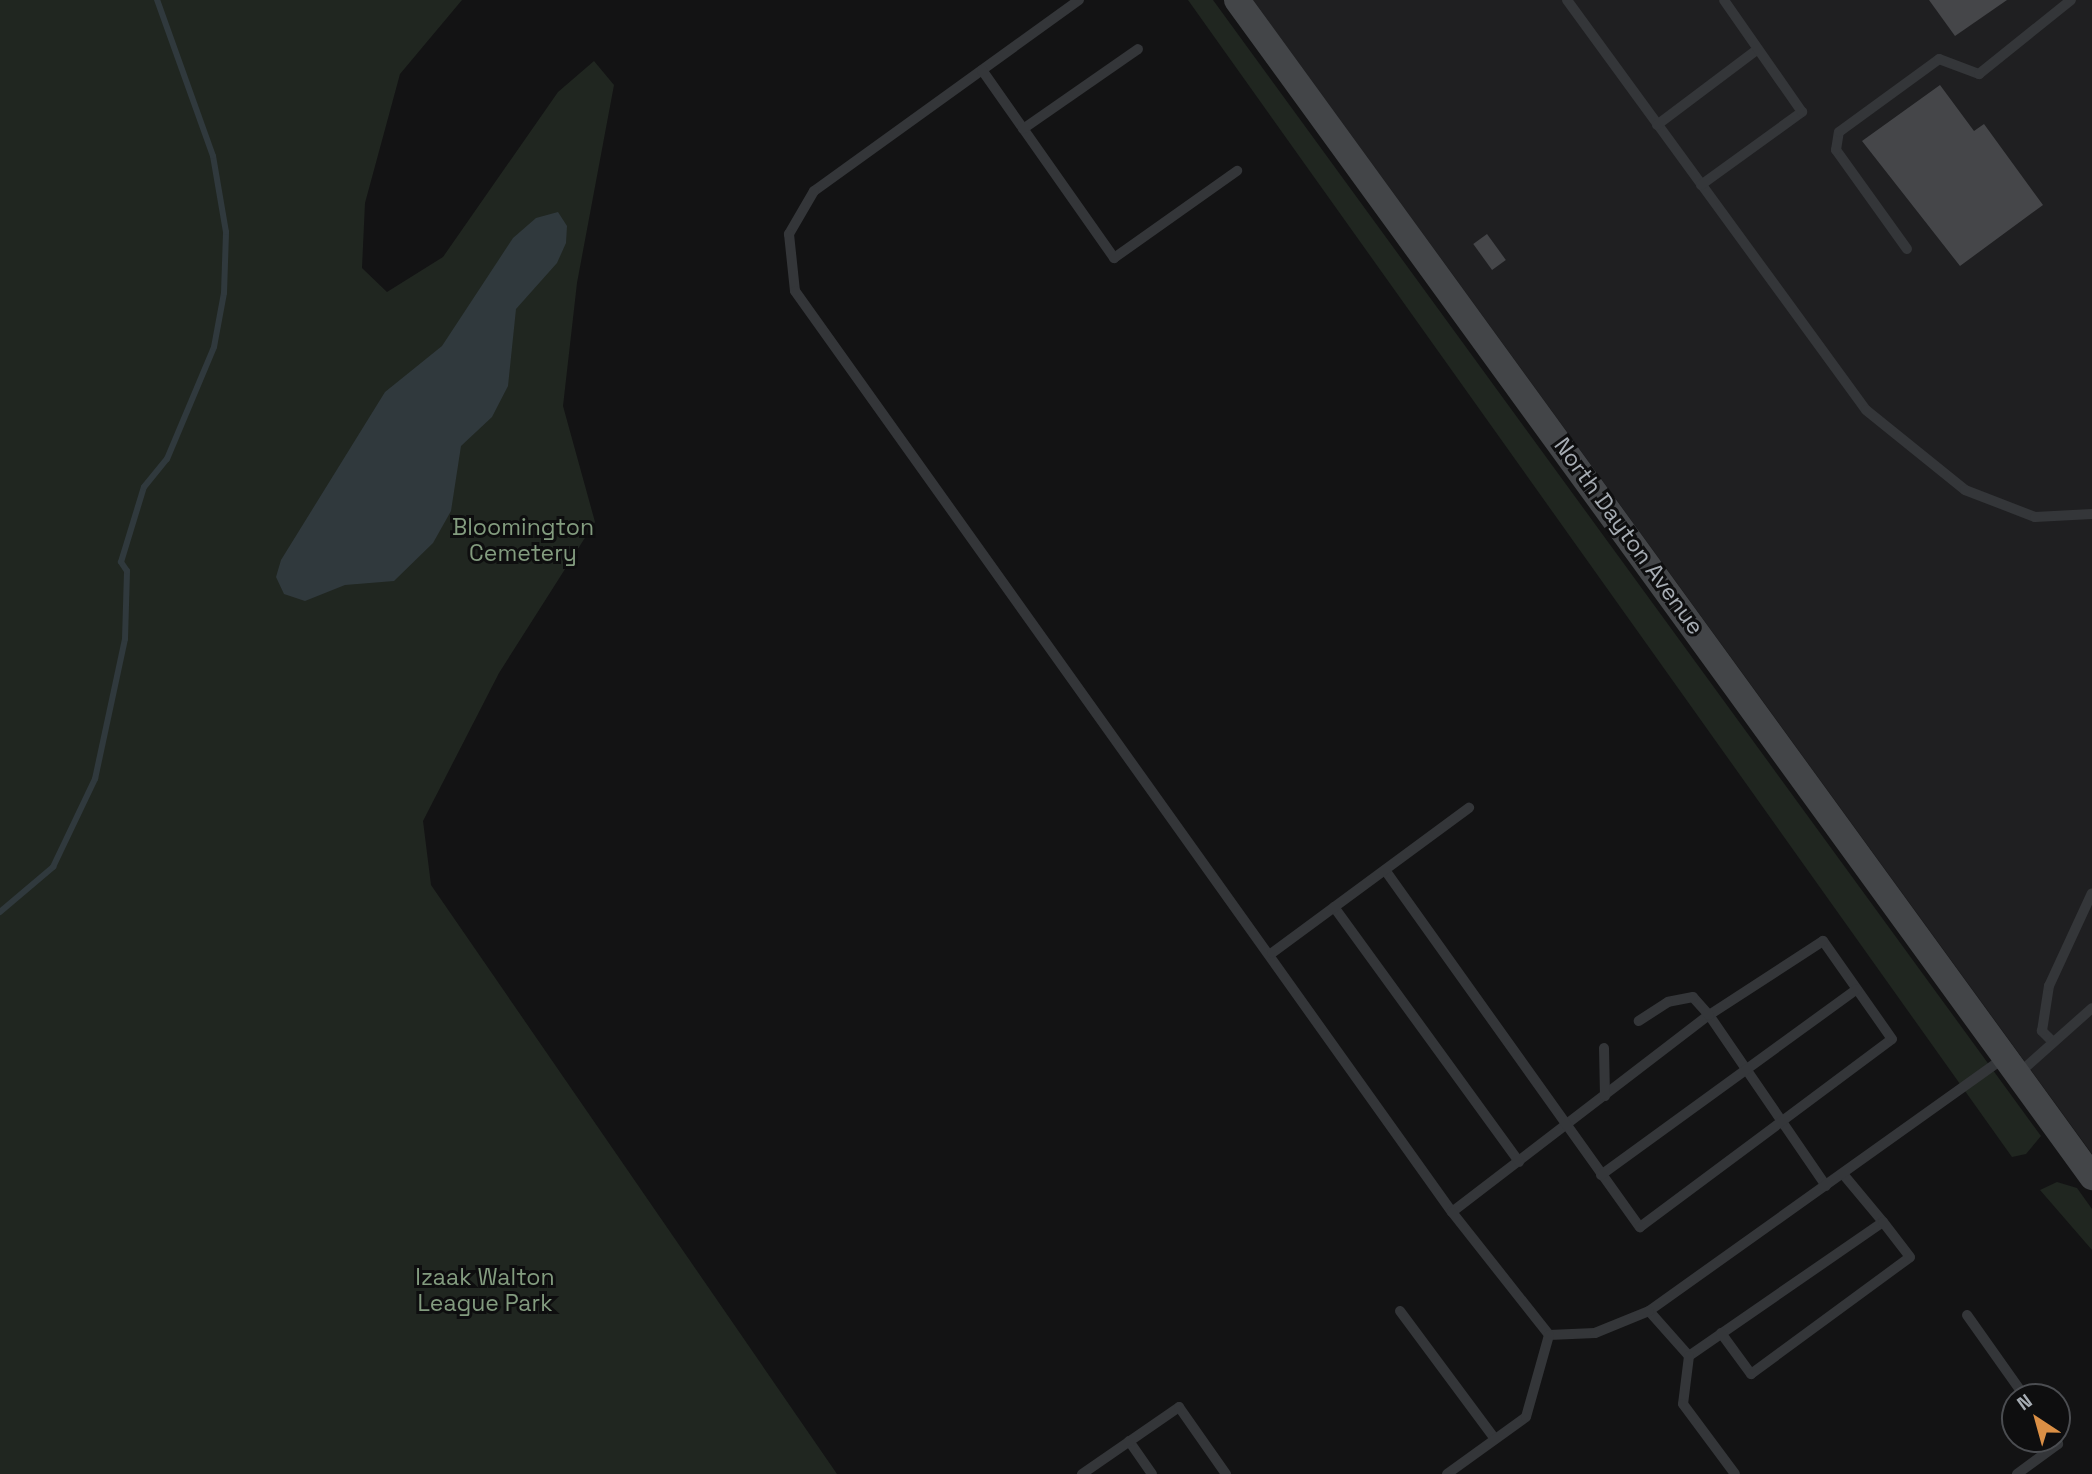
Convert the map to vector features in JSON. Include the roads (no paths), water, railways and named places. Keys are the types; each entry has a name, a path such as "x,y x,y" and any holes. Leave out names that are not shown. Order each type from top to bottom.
{"main road":[{"name":"North Dayton Avenue","path":"1237,0 2092,1177"}],"lane":[{"path":"1079,0 814,191 789,234 795,291 1272,953 1452,1212 1549,1335"},
{"path":"1567,0 1866,410 1920,459 1965,490 2035,517 2092,514"},
{"path":"1701,185 1802,112 1724,0"},
{"path":"1907,249 1836,150 1839,132 1939,59 1979,74 2071,0"},
{"path":"1023,129 1138,49"},
{"path":"1657,125 1758,49"},
{"path":"982,70 1114,258 1237,171"},
{"path":"1272,953 1469,808"},
{"path":"1385,870 1564,1127 1640,1227 1892,1039 1823,941 1709,1016 1564,1127 1519,1162 1452,1212"},
{"path":"2053,1042 2042,1031 2049,986 2092,892"},
{"path":"1334,907 1519,1162"},
{"path":"1601,1175 1857,989"},
{"path":"1639,1021 1668,1002 1693,997 1709,1016 1826,1186"},
{"path":"1549,1335 1595,1333 1649,1311 1843,1174 2053,1042 2092,1008"},
{"path":"1604,1048 1605,1096"},
{"path":"1721,1333 1751,1374 1910,1257 1843,1174"},
{"path":"1735,1474 1683,1404 1689,1356 1883,1222"},
{"path":"1401,1311 1495,1439"},
{"path":"1649,1311 1689,1356"},
{"path":"1967,1315 2015,1383"},
{"path":"1447,1474 1526,1417 1549,1335"},
{"path":"1082,1474 1179,1407 1226,1474"},
{"path":"1129,1441 1152,1474"},
{"path":"2017,1474 2046,1453"}],"waterway":[{"path":"0,912 53,867 95,779 125,639 127,571 121,562 144,487 167,459 214,347 224,293 226,232 213,156 157,0"}],"park label":[{"name":"Bloomington Cemetery","path":"523,540"},
{"name":"Izaak Walton League Park","path":"485,1290"}]}
